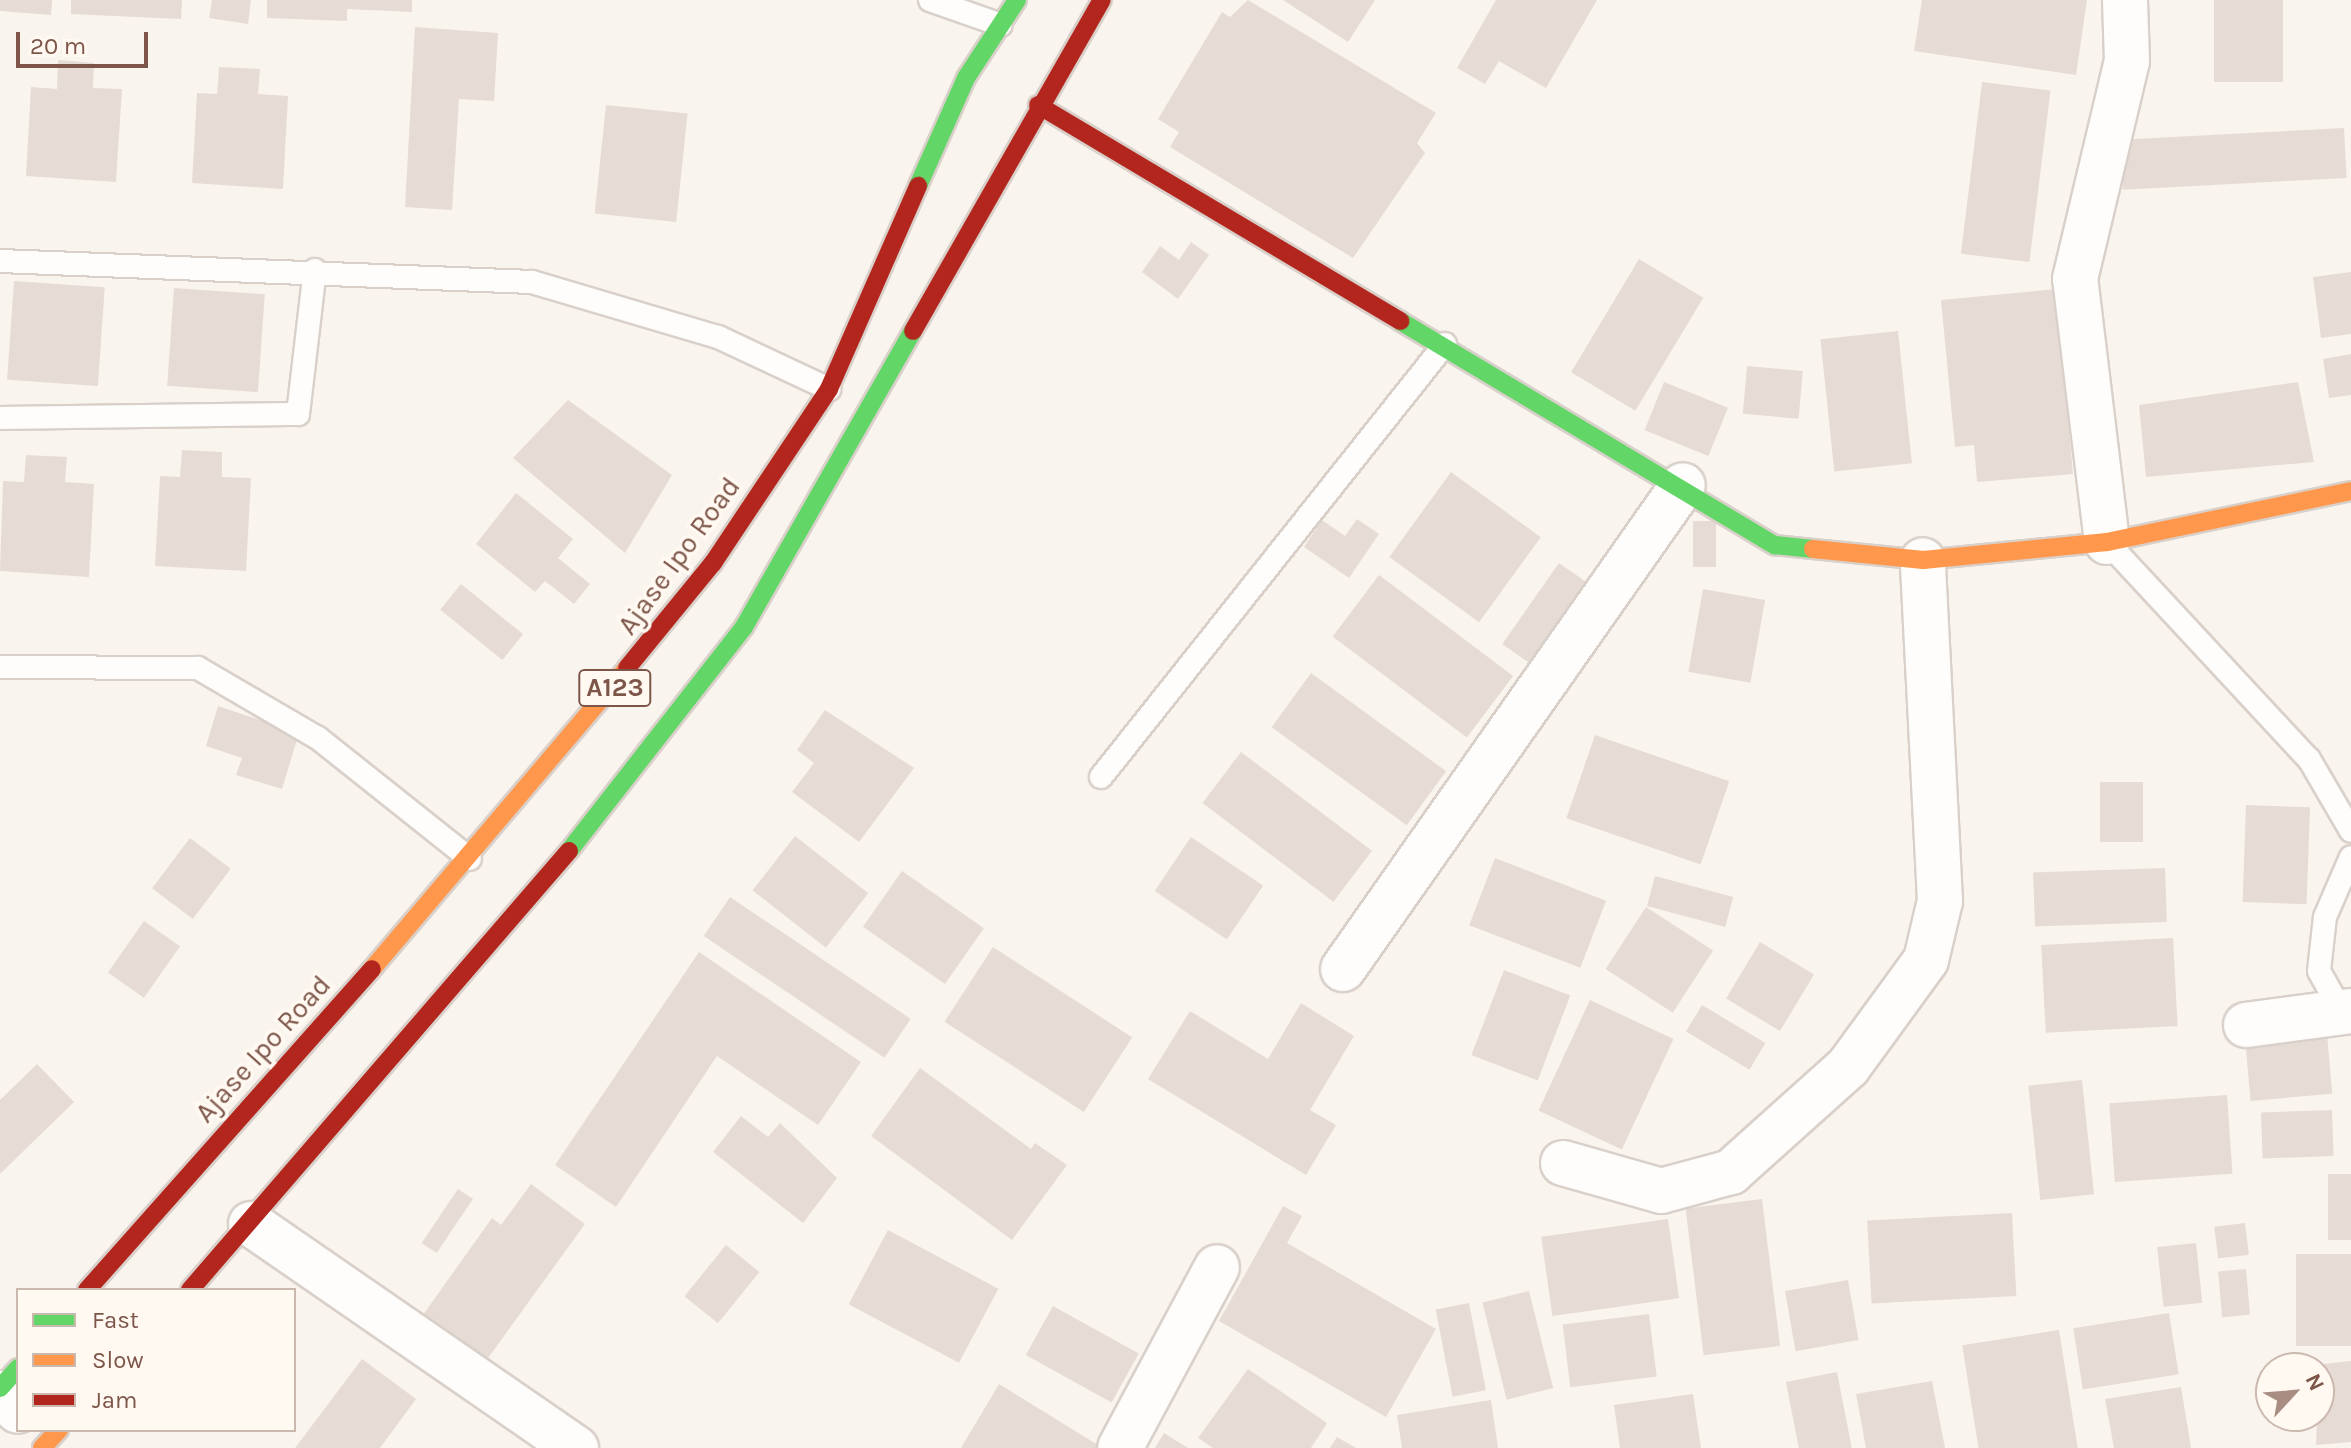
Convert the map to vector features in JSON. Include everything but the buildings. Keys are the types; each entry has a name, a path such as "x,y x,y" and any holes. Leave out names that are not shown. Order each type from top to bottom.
{"main road":[{"name":"Ajase Ipo Road","path":"89,1288 470,859 713,563 829,389 966,78 1017,0"},
{"name":"A123","path":"192,1288 527,905 744,627 1038,105 1102,0"},
{"path":"1038,105 1683,485 1775,545 1923,560 2107,542 2351,491"},
{"path":"0,1390 16,1370"}],"street":[{"path":"2107,542 2075,279 2127,61 2125,0"},
{"path":"1343,969 1683,485"},
{"path":"1563,1163 1661,1191 1731,1172 1848,1067 1926,960 1940,901 1923,560"},
{"path":"2246,1025 2346,1012"},
{"path":"251,1224 576,1448"},
{"path":"1120,1448 1217,1267"},
{"path":"0,1390 16,1409"}],"lane":[{"path":"930,0 1001,25"},
{"path":"0,261 315,270 532,282 718,337 829,389"},
{"path":"0,418 298,414 315,270"},
{"path":"1101,777 1445,344"},
{"path":"2107,542 2309,759 2351,831"},
{"path":"0,667 198,668 318,738 470,859"},
{"path":"2346,1012 2319,971 2325,917 2351,857"}],"traffic: fast":[{"path":"918,186 966,78 1017,0"},
{"path":"1400,321 1775,545 1813,549"},
{"path":"569,851 744,627 913,331"},
{"path":"0,1388 16,1370"}],"traffic: slow":[{"path":"1813,549 1923,560 2107,542 2351,491"},
{"path":"372,969 627,668"},
{"path":"42,1448 57,1432"}],"traffic: jam":[{"path":"913,331 1102,0"},
{"path":"1038,105 1400,321"},
{"path":"627,668 713,563 829,389 918,186"},
{"path":"192,1288 569,851"},
{"path":"89,1288 372,969"}]}
